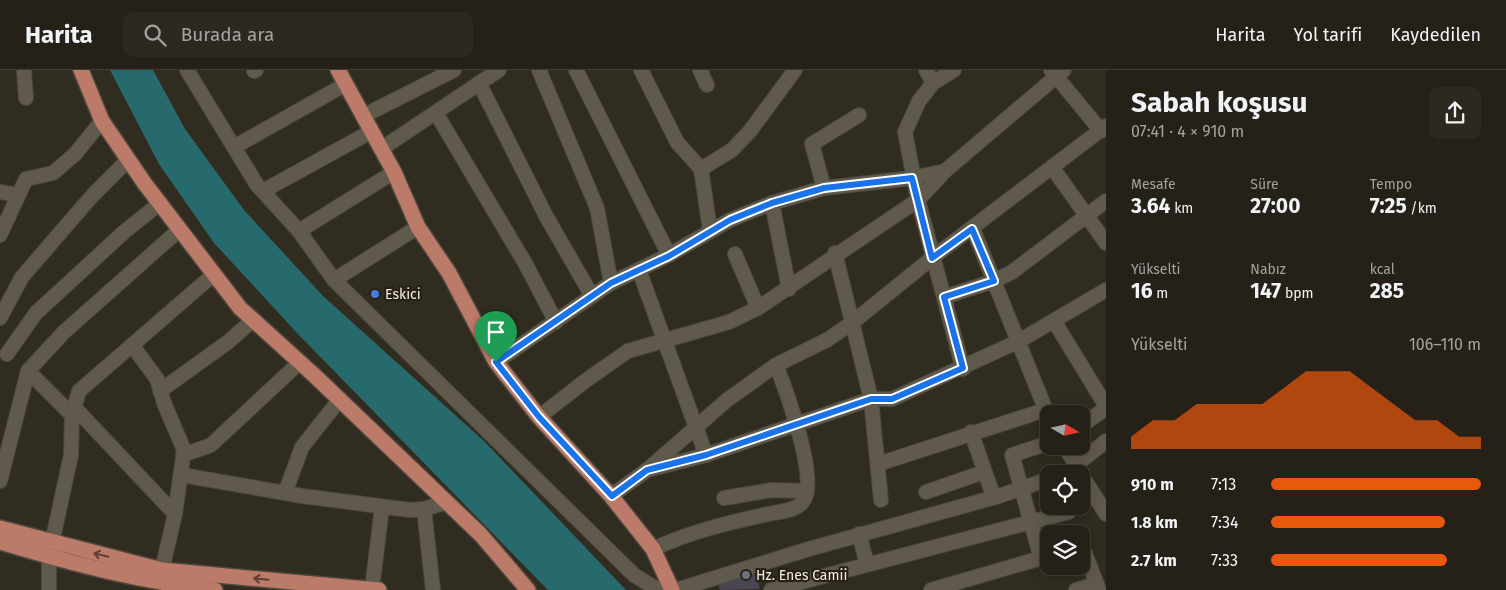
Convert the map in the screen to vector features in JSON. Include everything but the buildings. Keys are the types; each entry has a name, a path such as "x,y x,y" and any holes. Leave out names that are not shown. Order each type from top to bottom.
{"main road":[{"path":"80,70 102,121 128,160 159,204 240,308 340,399 481,535 528,590"},
{"path":"342,74 394,172 418,227 449,273 496,362 539,417 612,496 653,549 672,590"},
{"path":"0,528 51,550"},
{"path":"0,542 51,550 161,581 215,590"},
{"path":"161,581 379,590"}],"street":[{"path":"24,70 26,98"},
{"path":"186,70 263,191 299,232 334,280 634,575 655,588 667,590"},
{"path":"363,116 454,70"},
{"path":"381,149 436,113 480,78 499,70"},
{"path":"539,70 598,208 611,283"},
{"path":"641,70 677,142 701,169 710,230"},
{"path":"700,70 707,85"},
{"path":"701,169 732,150 750,131 795,70"},
{"path":"926,70 933,83"},
{"path":"954,70 933,83 914,110 905,132 912,178 963,368"},
{"path":"580,71 669,256"},
{"path":"539,417 584,380 628,351 729,322 758,308 789,289 835,254 918,200 945,172 1057,72 1103,129 932,258 854,322 827,340 776,365 727,400 696,429 672,446 647,470 612,496"},
{"path":"234,147 342,74"},
{"path":"480,78 546,216 592,296"},
{"path":"436,113 525,262 556,322"},
{"path":"824,188 812,144 859,115"},
{"path":"0,234 26,179 54,173 75,154 102,121"},
{"path":"263,191 372,131"},
{"path":"1,315 28,270 128,160"},
{"path":"1052,167 1089,216 1106,243"},
{"path":"299,232 394,172"},
{"path":"496,362 611,283 669,256 710,230 772,203 824,188 912,178 945,172"},
{"path":"0,192 18,195"},
{"path":"944,297 994,281 1012,272 1089,216 1106,201"},
{"path":"772,203 789,289"},
{"path":"7,354 36,313 124,232 159,204"},
{"path":"334,280 418,227"},
{"path":"972,229 1044,405"},
{"path":"0,481 28,371 64,332 179,230"},
{"path":"735,254 758,308"},
{"path":"835,254 854,322 871,399 881,500"},
{"path":"639,270 663,341 706,455"},
{"path":"49,590 51,550 71,455 73,411 79,392 213,275"},
{"path":"647,470 706,455 871,399 892,399 1019,341 1106,290"},
{"path":"160,391 228,342 253,320"},
{"path":"1054,321 1106,407 1090,419"},
{"path":"132,345 157,379 184,450 182,475 161,581"},
{"path":"183,455 211,445 300,362"},
{"path":"653,549 682,536 722,524 790,510 804,500 807,490 806,470 798,424 776,365"},
{"path":"28,371 73,411 175,514"},
{"path":"285,493 302,448 340,399"},
{"path":"878,464 970,432 1040,416"},
{"path":"970,432 994,498"},
{"path":"1085,465 1106,441"},
{"path":"1040,446 1012,455 1022,488 1029,523 1040,546"},
{"path":"926,492 984,472"},
{"path":"182,475 285,493 382,507 424,509 446,502"},
{"path":"676,590 859,534 994,498 1040,483"},
{"path":"1090,488 1106,514"},
{"path":"724,498 772,490 807,490"},
{"path":"372,589 382,507"},
{"path":"424,509 433,590"},
{"path":"771,590 1058,515"},
{"path":"859,534 867,564"},
{"path":"931,590 1040,558"},
{"path":"1076,590 1098,587 1090,566"}],"water":[{"path":"110,70 153,70 185,129 244,210 323,296 484,441 626,590 548,590 297,333 214,243 159,164"}],"place":[{"name":"Eskici","path":"375,294"},
{"name":"Hz. Enes Camii","path":"746,575"}],"route":[{"path":"912,178 932,258 972,229 994,281 944,297 963,368 892,399 881,401 871,399 706,455 647,470 612,496 539,417 496,362 611,283 669,256 710,230 772,203 824,188 912,178"}]}
